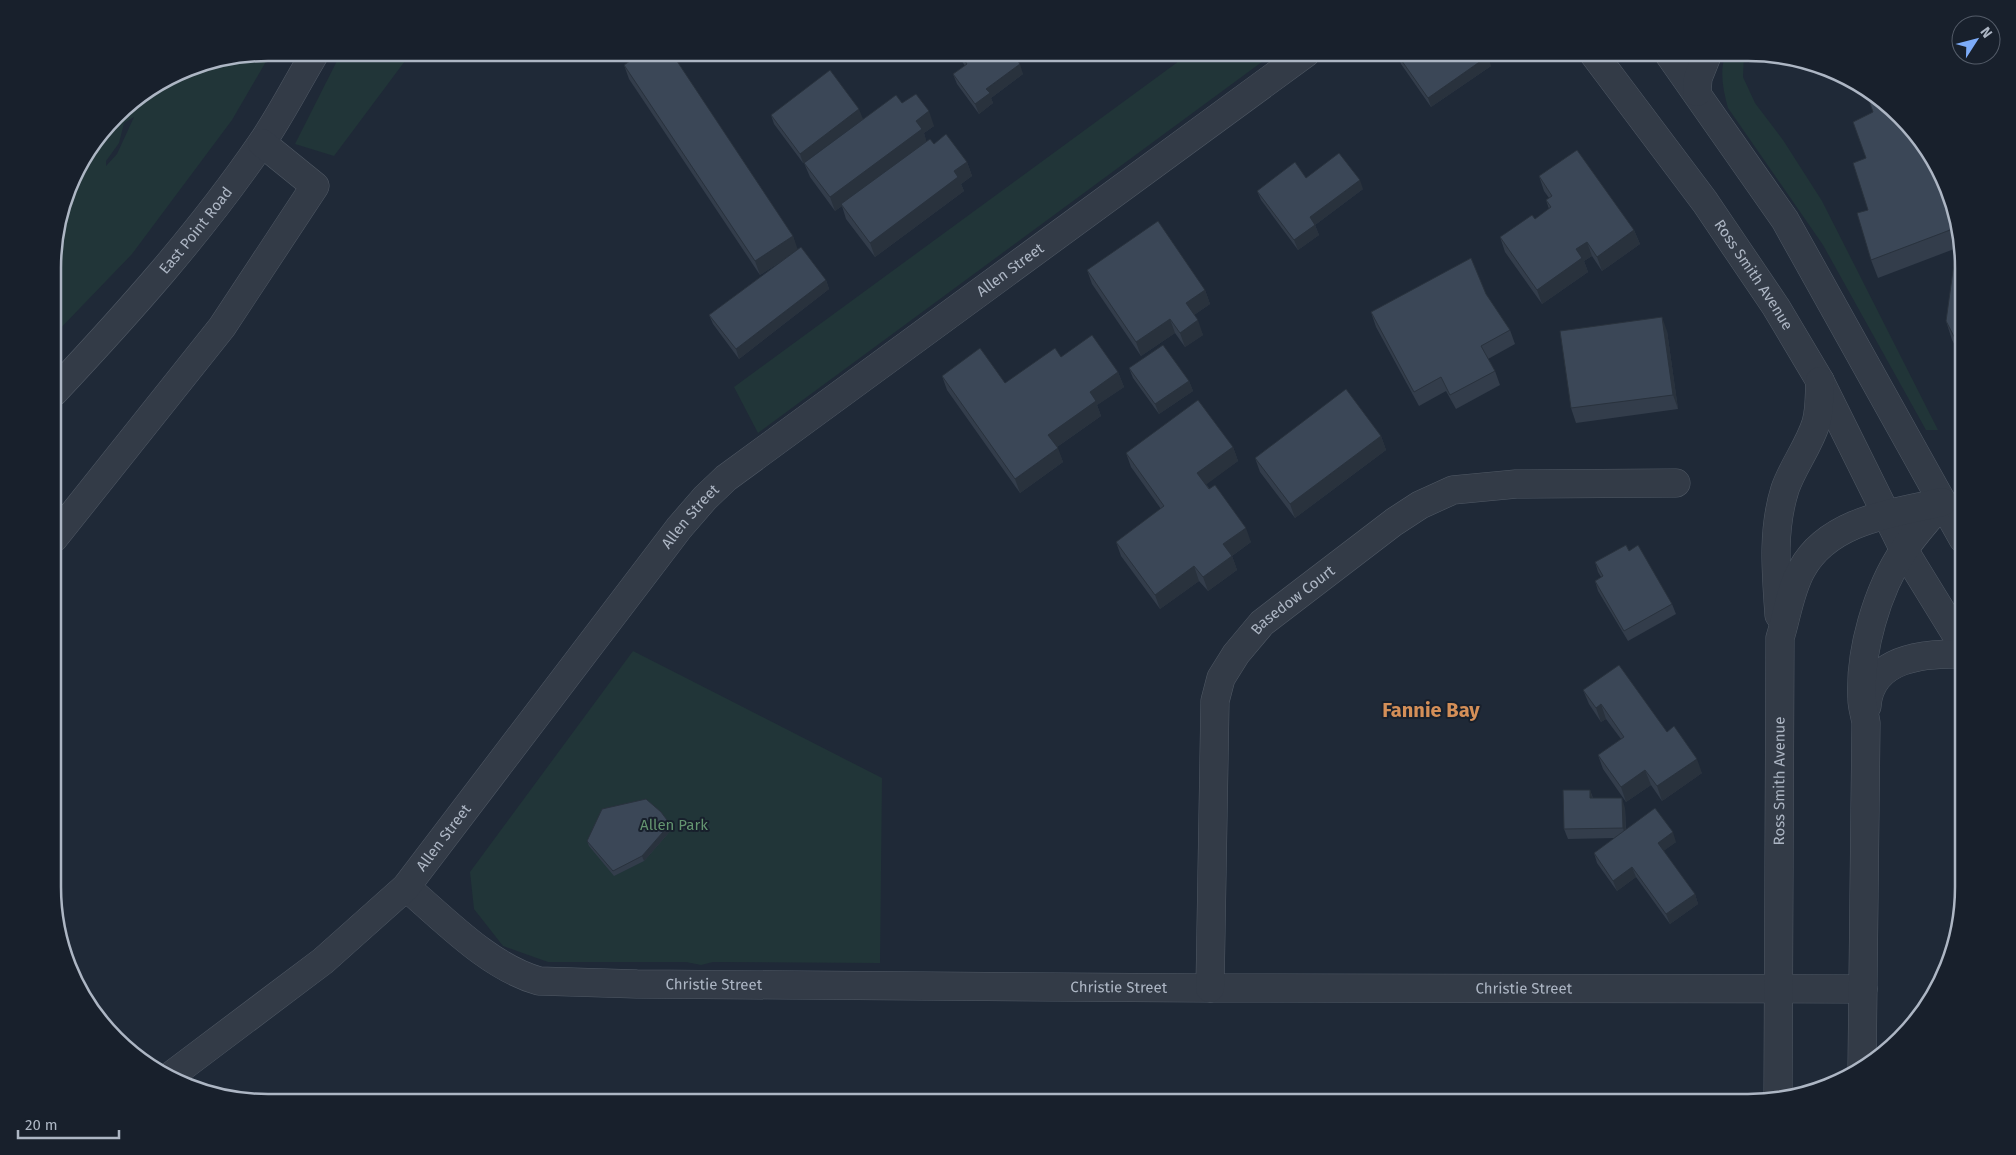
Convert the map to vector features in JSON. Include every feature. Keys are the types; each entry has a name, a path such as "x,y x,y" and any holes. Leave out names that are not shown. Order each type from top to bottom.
{"street":[{"name":"East Point Road","path":"61,385 154,282 213,210 262,143 310,61"},
{"name":"Allen Street","path":"176,1072 316,966 406,887 679,528 705,498 726,478 1294,61"},
{"name":"Ross Smith Avenue","path":"1600,61 1705,202 1776,307 1820,381 1904,550 1955,633"},
{"path":"1674,61 1785,220 1955,525"},
{"path":"1696,92 1698,78 1705,61"},
{"path":"61,529 222,327 315,186 262,143"},
{"path":"1780,638 1776,545 1778,516 1792,471 1804,451 1816,422 1820,381"},
{"name":"Basedow Court","path":"1210,988 1215,701 1221,678 1236,654 1262,624 1394,522 1420,505 1453,490 1516,484 1676,483"},
{"path":"1866,722 1862,702 1862,674 1877,604 1904,550 1942,502"},
{"name":"Ross Smith Avenue","path":"1778,1092 1780,638 1796,582 1802,568 1811,555 1824,542 1847,528 1885,515 1942,502"},
{"path":"1862,1060 1866,722 1869,691 1871,685 1888,669 1907,659 1919,656 1955,654"},
{"name":"Christie Street","path":"406,887 471,942 507,969 539,981 638,984 1210,988 1863,989"}],"green space":[{"path":"266,61 232,120 132,254 61,328 61,268 68,214 89,164 104,142 132,112 153,96 176,83 214,68","holes":["134,117 117,154 106,166 106,161 119,143 124,123"]},
{"path":"337,61 405,61 334,156 295,144"},
{"path":"1179,61 1263,61 758,433 734,387"},
{"path":"1724,61 1744,61 1743,77 1755,103 1783,140 1822,201 1938,430 1926,430 1823,245 1728,108 1723,87"},
{"name":"Allen Park","path":"633,651 882,778 880,963 713,962 701,965 686,962 548,962 503,946 474,909 470,872"}],"building":[{"path":"630,61 677,61 793,236 755,261 624,65"},
{"path":"965,61 1018,61 1020,64 986,89 990,93 975,104 953,74 967,64"},
{"path":"1402,61 1481,61 1428,98"},
{"path":"830,70 859,109 800,154 771,115"},
{"path":"916,94 929,111 916,121 922,129 830,197 804,163 896,95 902,103"},
{"path":"1869,100 1904,132 1920,153 1944,201 1951,230 1871,260 1857,213 1868,210 1853,163 1866,158 1853,122 1873,112"},
{"path":"946,134 967,162 954,171 958,177 870,243 841,204 930,139 934,144"},
{"path":"1577,150 1634,230 1597,257 1587,242 1576,249 1582,258 1537,290 1500,237 1532,215 1535,219 1551,207 1546,200 1552,196 1539,176"},
{"path":"1339,153 1360,180 1310,217 1315,225 1294,240 1257,191 1295,162 1306,178"},
{"path":"1158,221 1205,290 1186,303 1198,320 1180,333 1170,319 1136,342 1087,270"},
{"path":"801,247 826,280 736,349 709,315"},
{"path":"1471,258 1486,294 1510,330 1481,346 1495,371 1450,395 1441,377 1414,392 1371,312"},
{"path":"1954,260 1955,338 1946,321"},
{"path":"1662,317 1673,395 1571,408 1560,331"},
{"path":"1092,335 1118,372 1090,392 1096,401 1048,435 1058,448 1015,479 942,376 980,348 1005,383 1055,348 1061,357"},
{"path":"1163,345 1189,381 1155,404 1129,368"},
{"path":"1346,389 1381,436 1290,504 1255,458"},
{"path":"1198,400 1233,447 1197,473 1209,489 1215,485 1246,528 1223,544 1232,556 1203,577 1194,566 1155,595 1116,542 1164,506 1126,453"},
{"path":"1626,545 1629,551 1638,545 1672,604 1624,631 1595,581 1603,576 1595,562"},
{"path":"1619,665 1667,732 1674,726 1697,759 1657,786 1645,770 1621,787 1598,755 1624,737 1601,704 1596,708 1583,690"},
{"path":"1563,790 1590,790 1590,798 1622,798 1623,828 1564,829"},
{"path":"646,799 661,812 670,824 642,856 613,871 587,841 602,809"},
{"path":"1655,808 1673,832 1658,843 1695,894 1666,914 1632,867 1613,881 1594,853"}],"district":[{"name":"Fannie Bay","path":"1431,710"}]}
